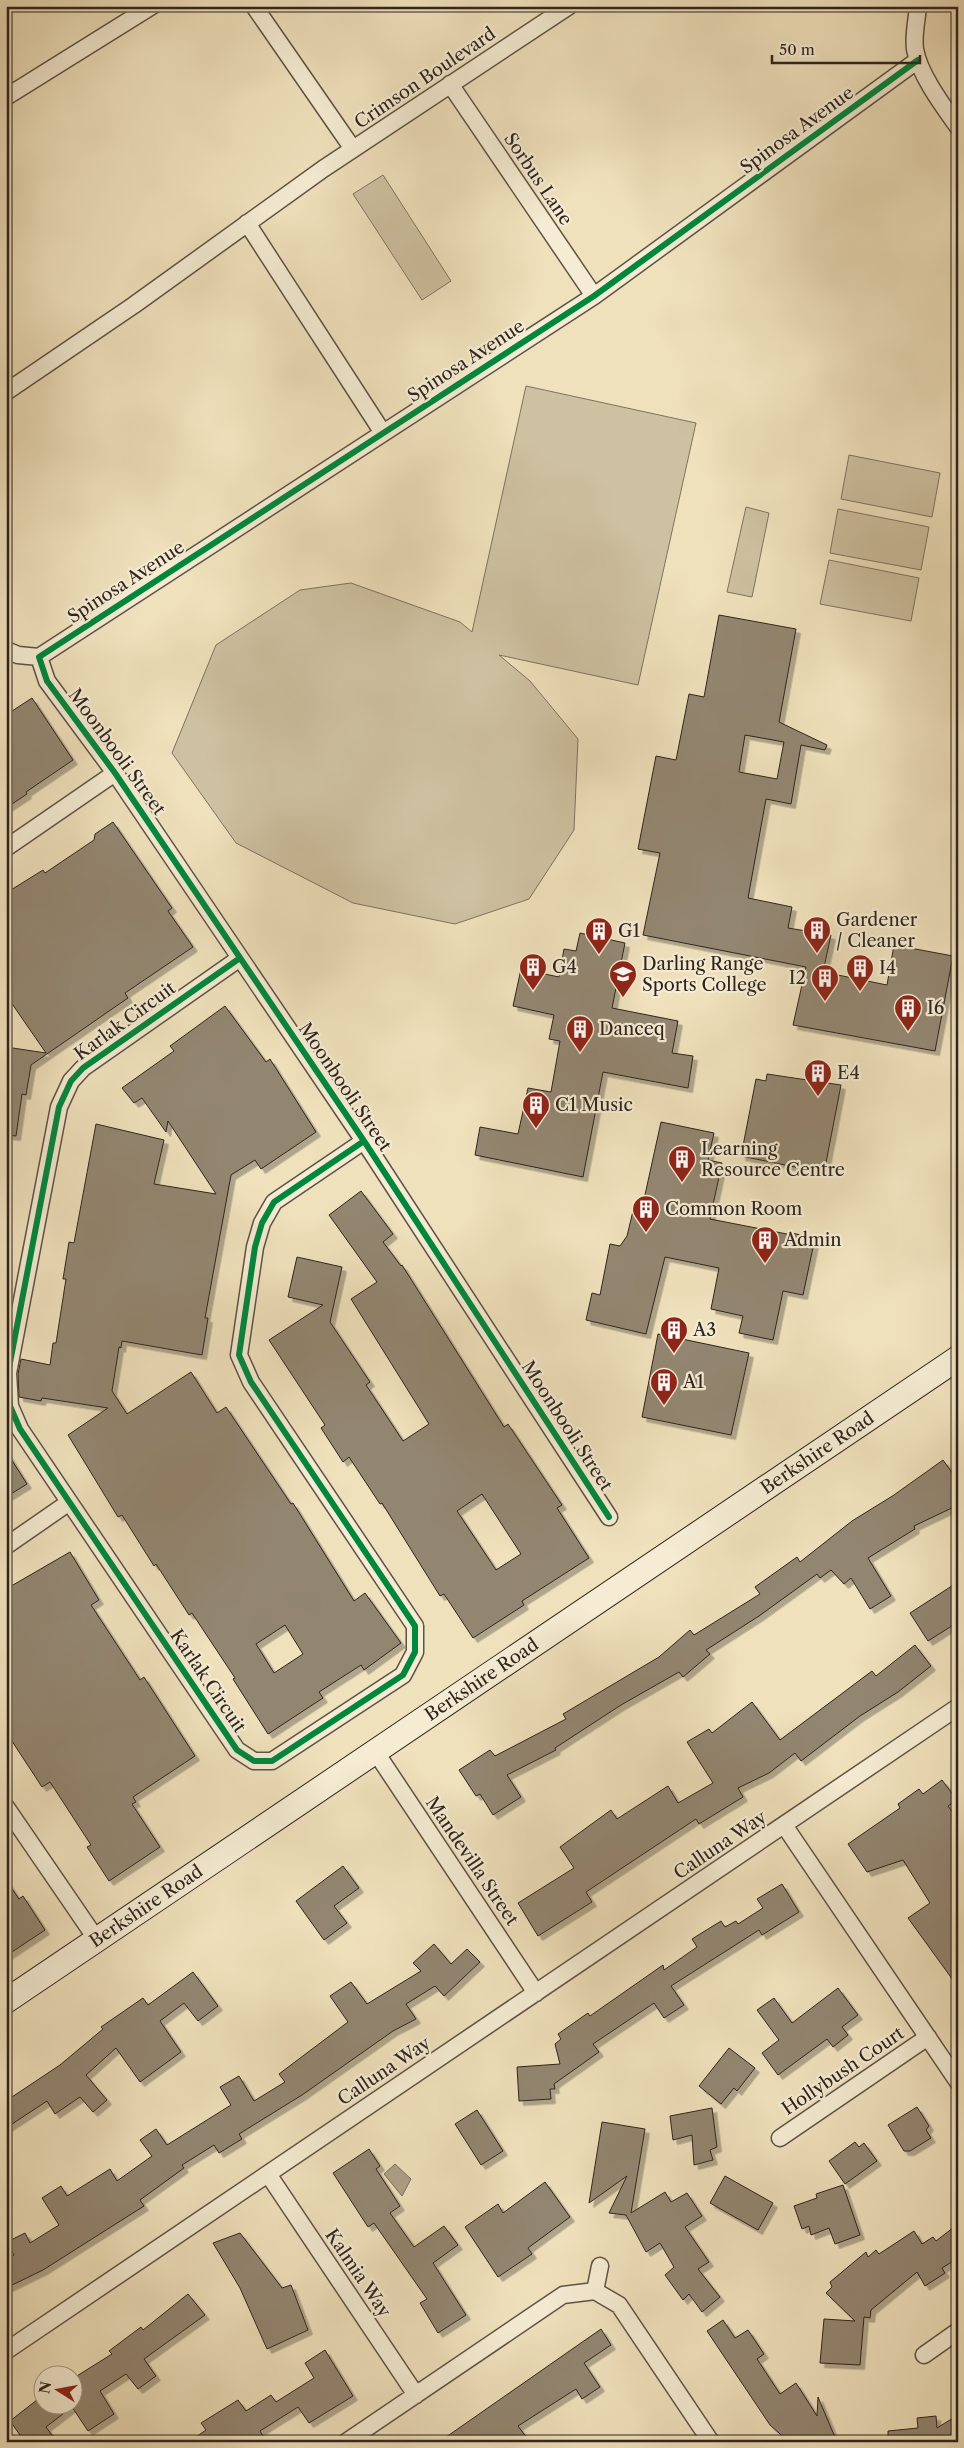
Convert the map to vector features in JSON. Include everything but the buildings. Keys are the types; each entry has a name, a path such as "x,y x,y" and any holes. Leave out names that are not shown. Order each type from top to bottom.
{"main road":[{"name":"Berkshire Road","path":"6,2001 958,1358"}],"street":[{"path":"6,97 152,6"},
{"path":"254,6 353,149"},
{"name":"Crimson Boulevard","path":"6,392 134,305 247,222 353,149 569,6"},
{"path":"918,6 915,49 918,60 936,95 958,127"},
{"name":"Spinosa Avenue","path":"39,657 594,296 918,60"},
{"name":"Sorbus Lane","path":"450,84 594,296"},
{"path":"247,222 383,433"},
{"path":"6,650 18,656 39,657"},
{"name":"Moonbooli Street","path":"39,657 47,681 115,773 364,1140 609,1517"},
{"path":"6,848 115,773"},
{"name":"Karlak Circuit","path":"240,958 83,1068 71,1081 59,1107 8,1373 10,1406 13,1416 68,1503 237,1750 254,1761 272,1761 403,1674 415,1652 415,1626 252,1382 239,1355 255,1247 262,1223 274,1202 364,1140"},
{"path":"6,1546 68,1503"},
{"name":"Calluna Way","path":"6,2351 958,1708"},
{"name":"Mandevilla Street","path":"375,1751 536,1993"},
{"path":"6,1807 97,1940"},
{"name":"Calluna Way","path":"784,1825 958,2082"},
{"name":"Hollybush Court","path":"780,2138 928,2037"},
{"name":"Kalmia Way","path":"268,2174 416,2395"},
{"path":"595,2291 600,2266"},
{"path":"346,2442 563,2295 595,2291 619,2305 711,2442"},
{"path":"924,2355 958,2331"}],"shaded area":[{"path":"383,175 451,281 422,300 353,194"},
{"path":"526,386 696,423 638,685 499,655 530,681 578,739 574,830 529,899 455,924 353,903 236,843 172,753 216,645 300,590 351,583 460,622 472,632"},
{"path":"849,455 940,473 932,517 841,499"},
{"path":"746,507 769,513 752,597 727,592"},
{"path":"838,509 929,527 921,570 830,553"},
{"path":"829,560 919,578 911,621 820,604"},
{"path":"395,2164 411,2179 402,2196 384,2174"}],"cycle path":[{"path":"609,1517 364,1141 115,773 47,681 39,657 594,296 918,60"},
{"path":"240,958 83,1068 71,1081 59,1107 8,1373 10,1406 20,1429 237,1750 254,1761 272,1761 403,1675 415,1652 415,1626 251,1382 239,1355 255,1247 262,1223 274,1202 364,1141"}],"place":[{"name":"Gardener / Cleaner","path":"817,954"},
{"name":"G1","path":"599,955"},
{"name":"G4","path":"533,991"},
{"name":"I4","path":"860,992"},
{"name":"Darling Range Sports College","path":"623,998"},
{"name":"I2","path":"825,1002"},
{"name":"I6","path":"908,1032"},
{"name":"Danceq","path":"580,1053"},
{"name":"E4","path":"818,1097"},
{"name":"C1 Music","path":"536,1129"},
{"name":"Learning Resource Centre","path":"682,1183"},
{"name":"Common Room","path":"646,1233"},
{"name":"Admin","path":"765,1264"},
{"name":"A3","path":"674,1354"},
{"name":"A1","path":"664,1406"}]}
